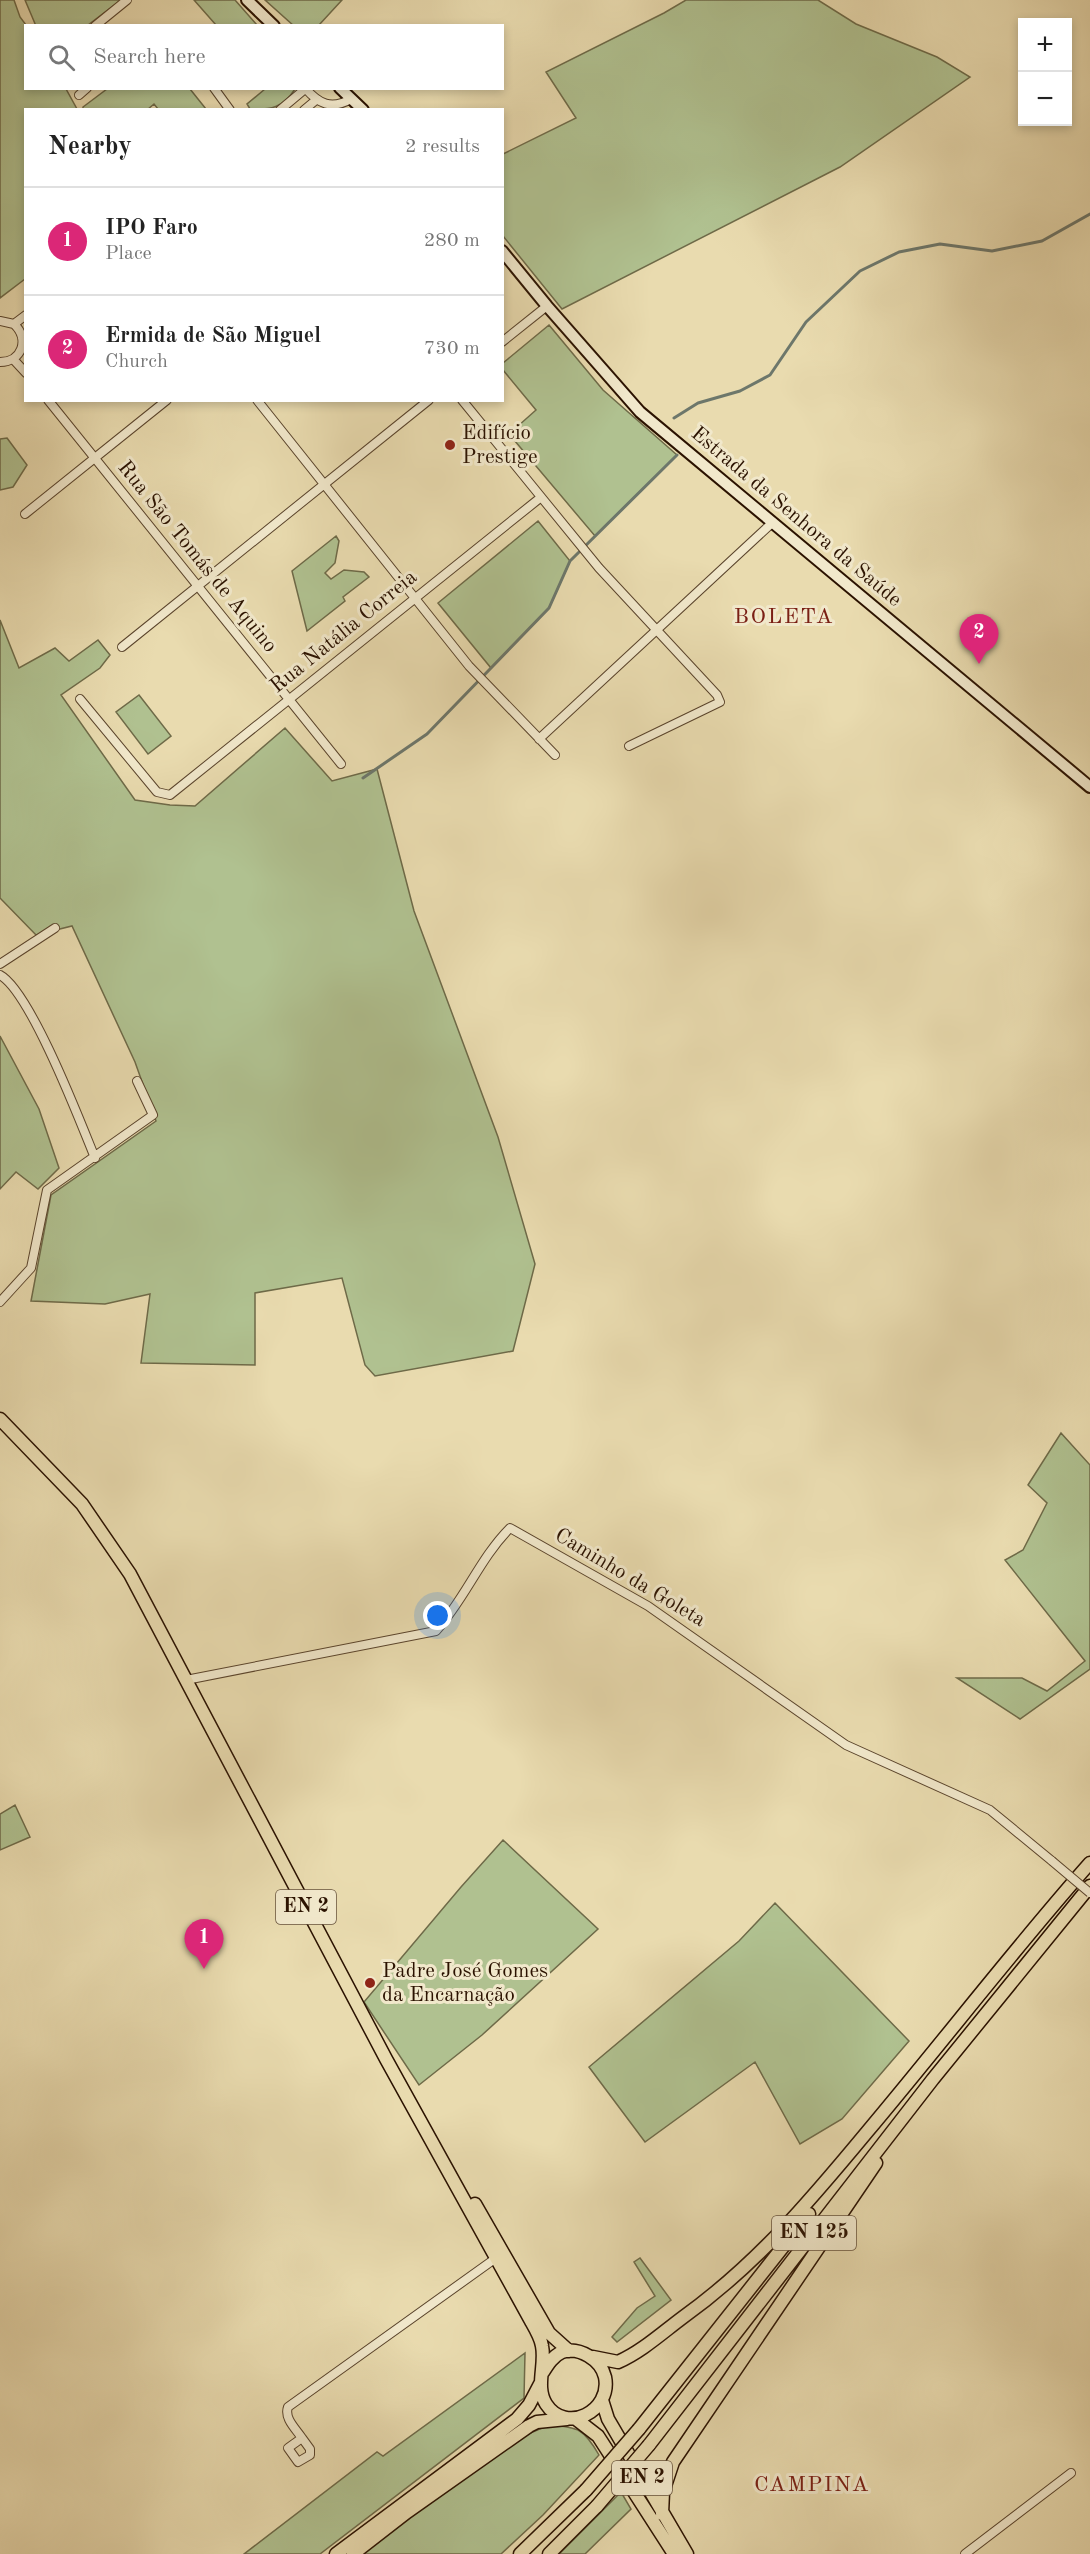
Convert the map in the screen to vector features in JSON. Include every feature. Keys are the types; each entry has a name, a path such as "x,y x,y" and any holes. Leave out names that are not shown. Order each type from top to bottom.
{"main road":[{"name":"EN 2","path":"0,1419 64,1484 109,1541 130,1574 416,2112 543,2345 541,2378 544,2401 549,2409 572,2419 598,2436 674,2554"},
{"name":"EN 125","path":"520,2554 586,2490 639,2429 774,2259 906,2086 1048,1910 1090,1863"},
{"name":"EN 125","path":"550,2554 597,2506 649,2445 770,2291 857,2174 1090,1886"},
{"path":"662,2514 665,2483 673,2462 837,2218 979,2021"},
{"path":"336,2554 517,2419 529,2404 541,2378 555,2356 574,2352 618,2362 709,2299 796,2218 906,2086"},
{"name":"EN 2","path":"416,2112 468,2193 549,2333 574,2352 589,2356 603,2370 605,2389 602,2400 608,2419 687,2554"},
{"path":"353,2554 407,2512 529,2426 537,2422 572,2419 590,2413 602,2400"}],"street":[{"path":"98,24 127,0"},
{"path":"250,2 272,24"},
{"path":"105,18 109,24"},
{"path":"79,95 85,90"},
{"path":"215,90 229,108"},
{"path":"282,108 304,90"},
{"path":"306,90 315,100 334,105 351,99"},
{"path":"342,90 361,108"},
{"path":"306,108 315,100"},
{"name":"Estrada da Senhora da Saúde","path":"504,252 547,306 640,411 1090,787"},
{"path":"504,340 547,306"},
{"path":"14,324 24,316"},
{"path":"0,321 14,324 24,334 22,348 14,359 0,362"},
{"path":"14,359 24,372"},
{"name":"Rua São Tomás de Aquino","path":"50,402 341,764"},
{"path":"25,514 165,402"},
{"path":"259,402 471,669 555,755"},
{"path":"122,647 427,402"},
{"path":"464,402 586,554 717,695 720,702 629,746"},
{"name":"Rua Natália Correia","path":"80,699 157,792 170,795 540,498"},
{"path":"540,739 773,522"},
{"path":"0,964 55,928"},
{"path":"0,975 15,987 26,1007 61,1076 95,1158"},
{"path":"0,1302 31,1268 47,1190 153,1115 137,1081"},
{"name":"Caminho da Goleta","path":"186,1680 435,1631 453,1612 496,1542 510,1527 648,1606 846,1745 990,1810 1090,1893"},
{"path":"302,2438 288,2419 286,2412 288,2407 496,2258"},
{"path":"965,2554 1071,2473"}],"green space":[{"path":"0,0 14,0 25,24 24,90 67,90 76,108 24,108 24,280 0,298"},
{"path":"25,0 121,0 89,24 35,24"},
{"path":"194,0 235,0 256,24 215,24"},
{"path":"265,0 342,0 320,24 292,24"},
{"path":"686,0 818,0 856,24 937,57 970,77 840,167 562,309 504,237 504,154 576,118 546,72"},
{"path":"106,90 191,90 205,108 157,108 154,104 149,108 83,107"},
{"path":"264,90 294,90 286,100 276,106 249,108 247,104"},
{"path":"549,325 603,390 677,455 595,536 509,434 536,410 504,371 504,362"},
{"path":"7,438 27,465 13,487 0,490 0,439"},
{"path":"538,521 570,561 549,608 491,668 438,603"},
{"path":"336,536 339,541 335,563 325,573 331,579 344,570 364,572 369,577 343,597 345,601 307,631 292,571"},
{"path":"0,620 19,668 55,648 69,661 98,640 110,655 100,668 61,695 135,800 195,806 285,728 332,781 377,769 414,911 498,1137 535,1264 513,1351 375,1376 365,1365 342,1278 255,1293 255,1365 141,1363 150,1294 105,1304 31,1301 51,1195 156,1121 135,1062 72,926 36,935 0,898"},
{"path":"139,695 171,736 148,754 116,712"},
{"path":"0,1036 39,1109 59,1168 38,1189 16,1172 0,1189"},
{"path":"1061,1433 1090,1465 1090,1669 1020,1719 957,1678 1022,1678 1047,1691 1085,1661 1005,1560 1023,1550 1047,1503 1028,1485"},
{"path":"15,1805 30,1837 0,1850 0,1814"},
{"path":"503,1840 598,1929 482,2035 419,2085 364,2002"},
{"path":"775,1903 909,2041 842,2119 800,2144 755,2062 645,2142 589,2067 739,1941"},
{"path":"640,2258 671,2300 617,2342 612,2337 637,2308 655,2296 634,2262"},
{"path":"525,2353 524,2398 320,2554 244,2554 377,2452 383,2456"},
{"path":"549,2425 580,2431 599,2455 543,2515 501,2554 361,2554 373,2543 528,2434"},
{"path":"621,2492 631,2509 585,2554 559,2554"}],"waterway":[{"path":"674,418 698,403 740,391 770,375 806,322 860,271 899,252 940,244 992,251 1042,241 1090,214"},
{"path":"363,778 427,734 549,608 570,561 677,455"}],"place":[{"name":"Edifício Prestige","path":"450,445"},
{"name":"Ermida de São Miguel","path":"979,664"},
{"name":"IPO Faro","path":"204,1969"},
{"name":"Padre José Gomes da Encarnação","path":"370,1983"}],"district":[{"name":"BOLETA","path":"784,617"},
{"name":"CAMPINA","path":"812,2485"}]}
